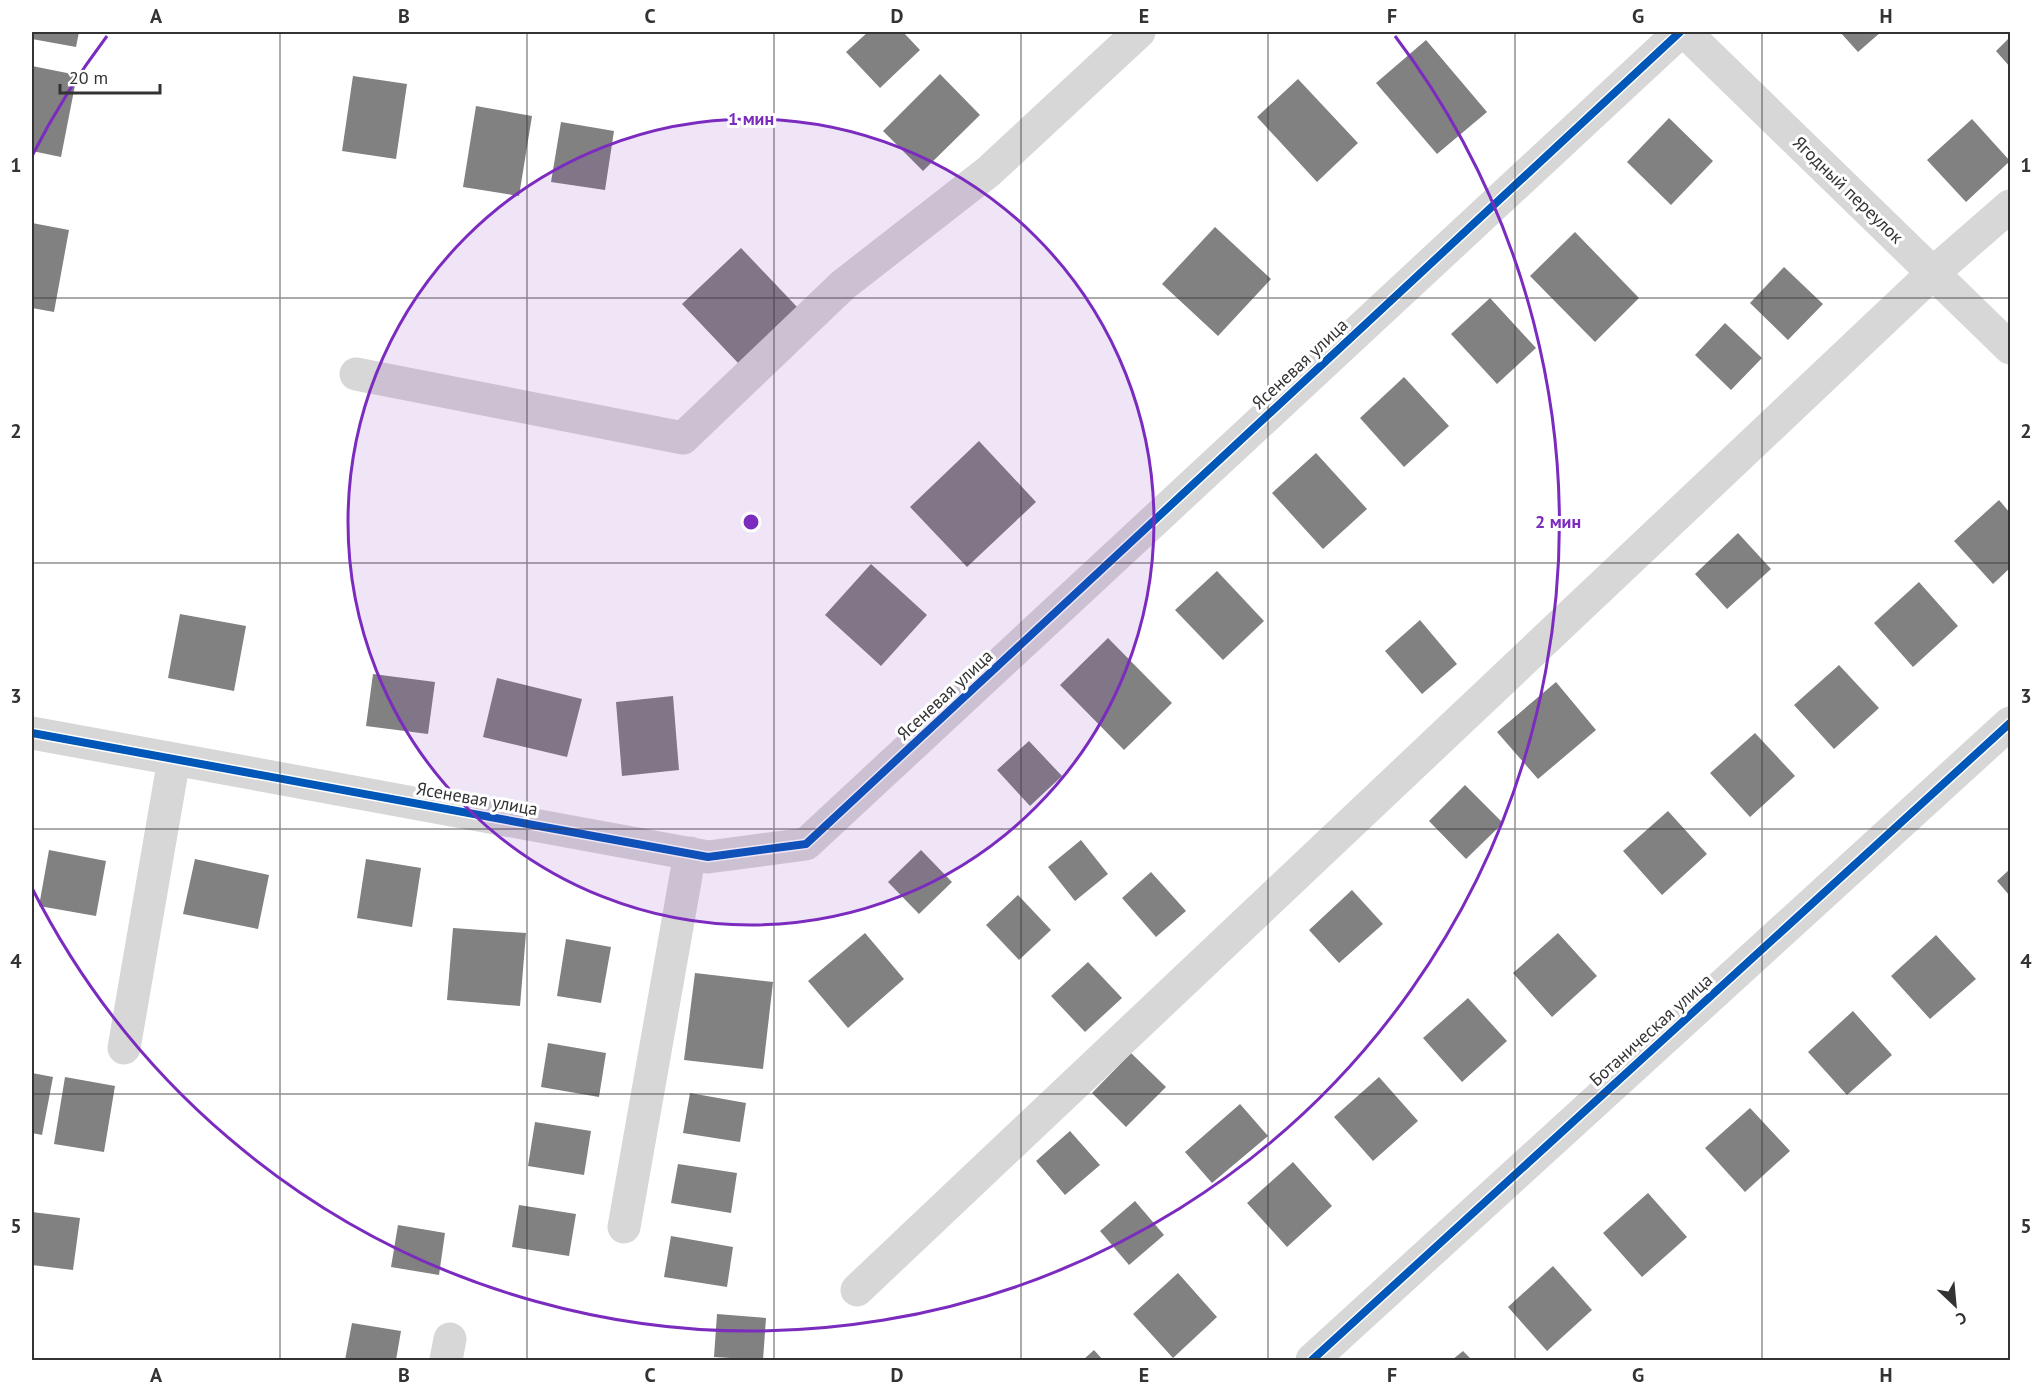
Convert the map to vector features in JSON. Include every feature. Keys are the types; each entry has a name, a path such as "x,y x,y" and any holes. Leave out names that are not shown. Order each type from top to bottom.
{"street":[{"path":"356,374 683,438 843,285 988,172 1139,32"},
{"name":"Ясеневая улица","path":"32,733 708,857 806,844 1680,32"},
{"name":"Ягодный переулок","path":"1685,32 2010,348"},
{"path":"857,1290 1933,273 2010,206"},
{"name":"Ботаническая улица","path":"1312,1360 2010,723"},
{"path":"124,1048 174,759"},
{"path":"624,1227 690,853"}],"building":[{"path":"32,32 79,32 76,47 32,39"},
{"path":"868,32 903,32 920,50 880,88 846,52"},
{"path":"1840,32 1881,32 1858,52"},
{"path":"2010,37 2010,67 1996,51"},
{"path":"1426,40 1487,112 1437,154 1376,83"},
{"path":"32,66 77,75 61,157 32,151"},
{"path":"940,74 980,115 923,171 883,131"},
{"path":"353,76 407,84 396,159 342,151"},
{"path":"1298,79 1358,143 1317,182 1257,117"},
{"path":"476,106 532,116 519,196 463,187"},
{"path":"1669,118 1713,161 1671,205 1627,162"},
{"path":"1972,119 2010,161 1966,202 1927,160"},
{"path":"561,122 614,131 605,190 551,182"},
{"path":"32,223 69,230 54,312 32,308"},
{"path":"1215,227 1271,279 1218,336 1162,284"},
{"path":"1575,232 1639,298 1595,342 1530,276"},
{"path":"741,248 798,308 739,364 682,304"},
{"path":"1784,267 1823,304 1788,340 1750,303"},
{"path":"1490,298 1536,348 1497,384 1451,334"},
{"path":"1725,323 1762,358 1731,390 1695,355"},
{"path":"1404,377 1449,426 1404,467 1360,418"},
{"path":"979,441 1036,502 967,567 910,507"},
{"path":"1316,453 1367,509 1323,549 1272,493"},
{"path":"1999,500 2010,513 2010,568 1993,584 1954,541"},
{"path":"1738,533 1771,569 1727,609 1695,574"},
{"path":"871,564 927,615 881,666 825,615"},
{"path":"1217,571 1264,621 1223,660 1175,610"},
{"path":"1919,582 1958,626 1913,667 1874,623"},
{"path":"180,614 246,626 234,691 168,678"},
{"path":"1420,620 1457,664 1422,694 1385,651"},
{"path":"1108,638 1172,703 1124,750 1060,685"},
{"path":"1839,665 1879,708 1834,749 1794,705"},
{"path":"373,674 435,682 428,734 366,726"},
{"path":"497,678 582,699 567,757 483,737"},
{"path":"1556,682 1596,730 1538,779 1497,732"},
{"path":"673,696 679,770 622,776 616,702"},
{"path":"1755,733 1795,776 1750,817 1710,773"},
{"path":"1029,741 1062,776 1030,806 997,770"},
{"path":"1465,785 1503,823 1466,859 1429,821"},
{"path":"1668,811 1707,854 1662,895 1623,851"},
{"path":"1081,840 1108,874 1075,901 1048,867"},
{"path":"49,850 106,861 96,916 39,906"},
{"path":"921,850 952,882 919,914 888,882"},
{"path":"195,859 269,875 258,929 183,914"},
{"path":"366,859 421,868 412,927 357,918"},
{"path":"2010,869 2010,896 1997,881"},
{"path":"1151,872 1186,911 1156,937 1122,898"},
{"path":"1352,890 1383,924 1339,963 1309,930"},
{"path":"1018,895 1051,930 1019,960 986,925"},
{"path":"453,928 526,933 520,1006 447,1000"},
{"path":"865,933 904,979 848,1028 808,981"},
{"path":"1558,933 1597,976 1552,1017 1513,973"},
{"path":"1936,935 1976,979 1930,1019 1891,976"},
{"path":"566,939 611,947 601,1003 557,996"},
{"path":"1088,962 1122,998 1085,1032 1051,996"},
{"path":"695,973 773,982 763,1069 684,1060"},
{"path":"1468,998 1507,1041 1462,1082 1423,1038"},
{"path":"1853,1011 1892,1055 1847,1095 1808,1052"},
{"path":"548,1043 606,1053 599,1097 541,1087"},
{"path":"1131,1053 1166,1087 1126,1127 1092,1093"},
{"path":"32,1073 53,1077 42,1135 32,1133"},
{"path":"65,1077 115,1086 104,1152 54,1144"},
{"path":"1379,1077 1418,1121 1373,1161 1334,1117"},
{"path":"690,1093 746,1103 740,1142 683,1133"},
{"path":"1240,1104 1268,1136 1212,1183 1185,1152"},
{"path":"1750,1108 1790,1151 1745,1192 1705,1148"},
{"path":"535,1122 591,1131 584,1175 528,1166"},
{"path":"1070,1131 1100,1165 1065,1195 1036,1161"},
{"path":"1293,1162 1332,1206 1287,1247 1247,1203"},
{"path":"678,1164 737,1173 731,1213 671,1203"},
{"path":"1648,1193 1687,1237 1642,1277 1603,1233"},
{"path":"1135,1201 1164,1235 1129,1265 1100,1231"},
{"path":"519,1205 576,1214 569,1256 512,1247"},
{"path":"32,1212 80,1218 73,1270 32,1265"},
{"path":"398,1225 445,1233 439,1275 391,1267"},
{"path":"671,1236 733,1247 727,1287 664,1277"},
{"path":"1553,1266 1592,1310 1547,1351 1508,1307"},
{"path":"1178,1273 1217,1317 1173,1358 1133,1314"},
{"path":"717,1314 766,1318 763,1360 714,1357"},
{"path":"352,1323 401,1331 396,1360 345,1360"},
{"path":"1094,1350 1103,1360 1083,1360"},
{"path":"1463,1351 1472,1360 1452,1360"}],"cycle path":[{"path":"32,733 708,857 806,844 1680,32"},
{"path":"1312,1360 2010,723"}]}
